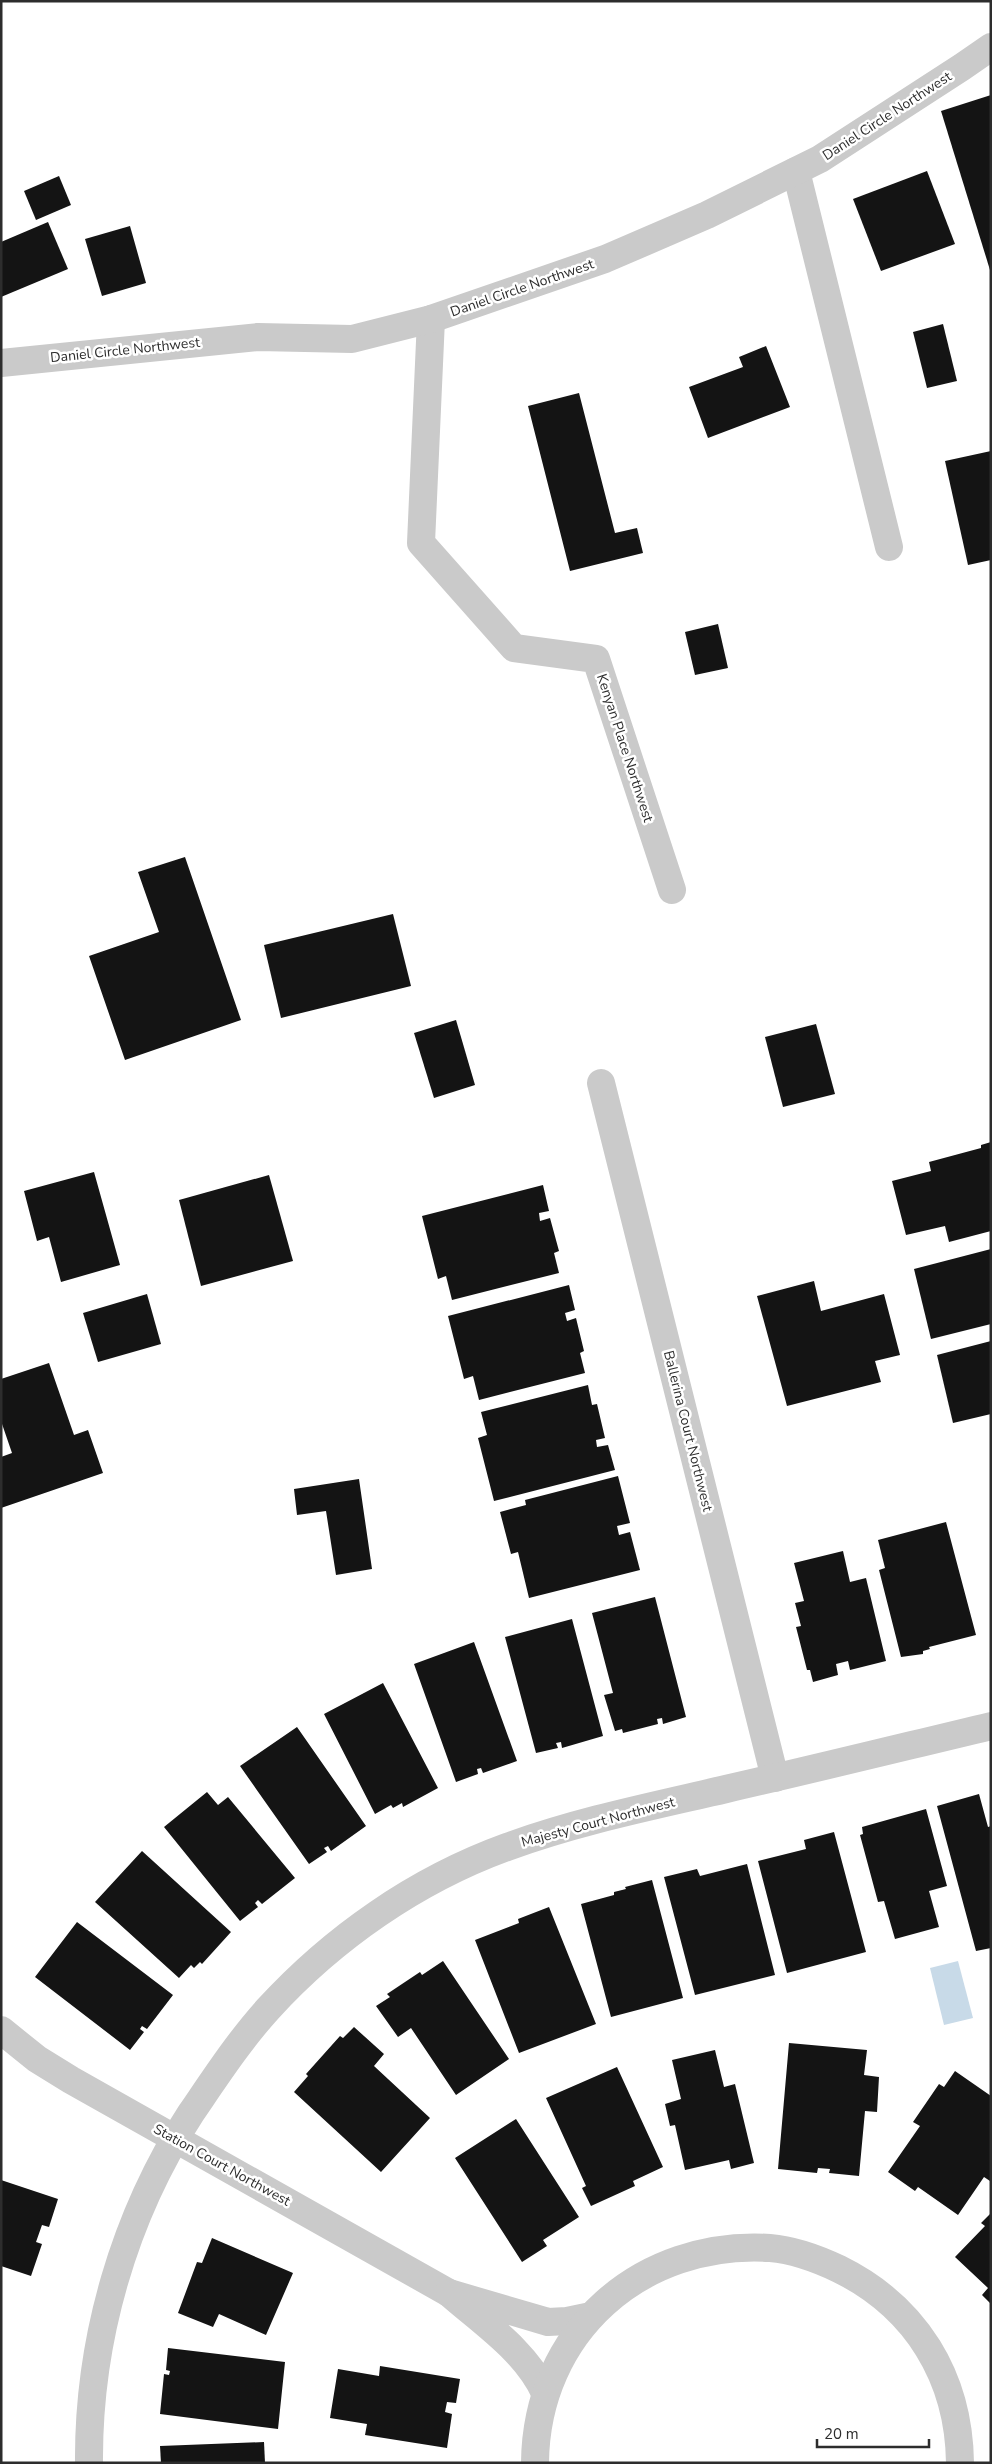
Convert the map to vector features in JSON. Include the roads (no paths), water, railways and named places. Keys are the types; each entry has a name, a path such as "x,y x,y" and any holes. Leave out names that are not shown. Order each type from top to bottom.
{"street":[{"name":"Daniel Circle Northwest","path":"1,362 258,336 352,339 432,319 605,259 707,215 820,159 962,68 991,47"},
{"path":"796,171 890,547"},
{"name":"Kenyan Place Northwest","path":"432,319 421,543 514,648 596,659 672,890"},
{"name":"Ballerina Court Northwest","path":"601,1083 775,1778"},
{"name":"Majesty Court Northwest","path":"89,2463 93,2389 104,2327 120,2259 142,2202 175,2139 216,2074 266,2011 316,1961 362,1925 409,1895 456,1868 506,1847 558,1830 991,1726"},
{"name":"Station Court Northwest","path":"1,2030 37,2059 449,2293 523,2358 537,2376 545,2393"},
{"name":"Station Court Northwest","path":"535,2463 537,2427 545,2393 566,2348 591,2316 635,2279 678,2259 725,2248 772,2248 818,2259 861,2280 899,2310 928,2347 950,2390 960,2436 960,2463"},
{"name":"Station Court Northwest","path":"449,2293 548,2322 567,2321 591,2316"}],"water":[{"path":"958,1961 973,2018 944,2025 930,1968"}]}
